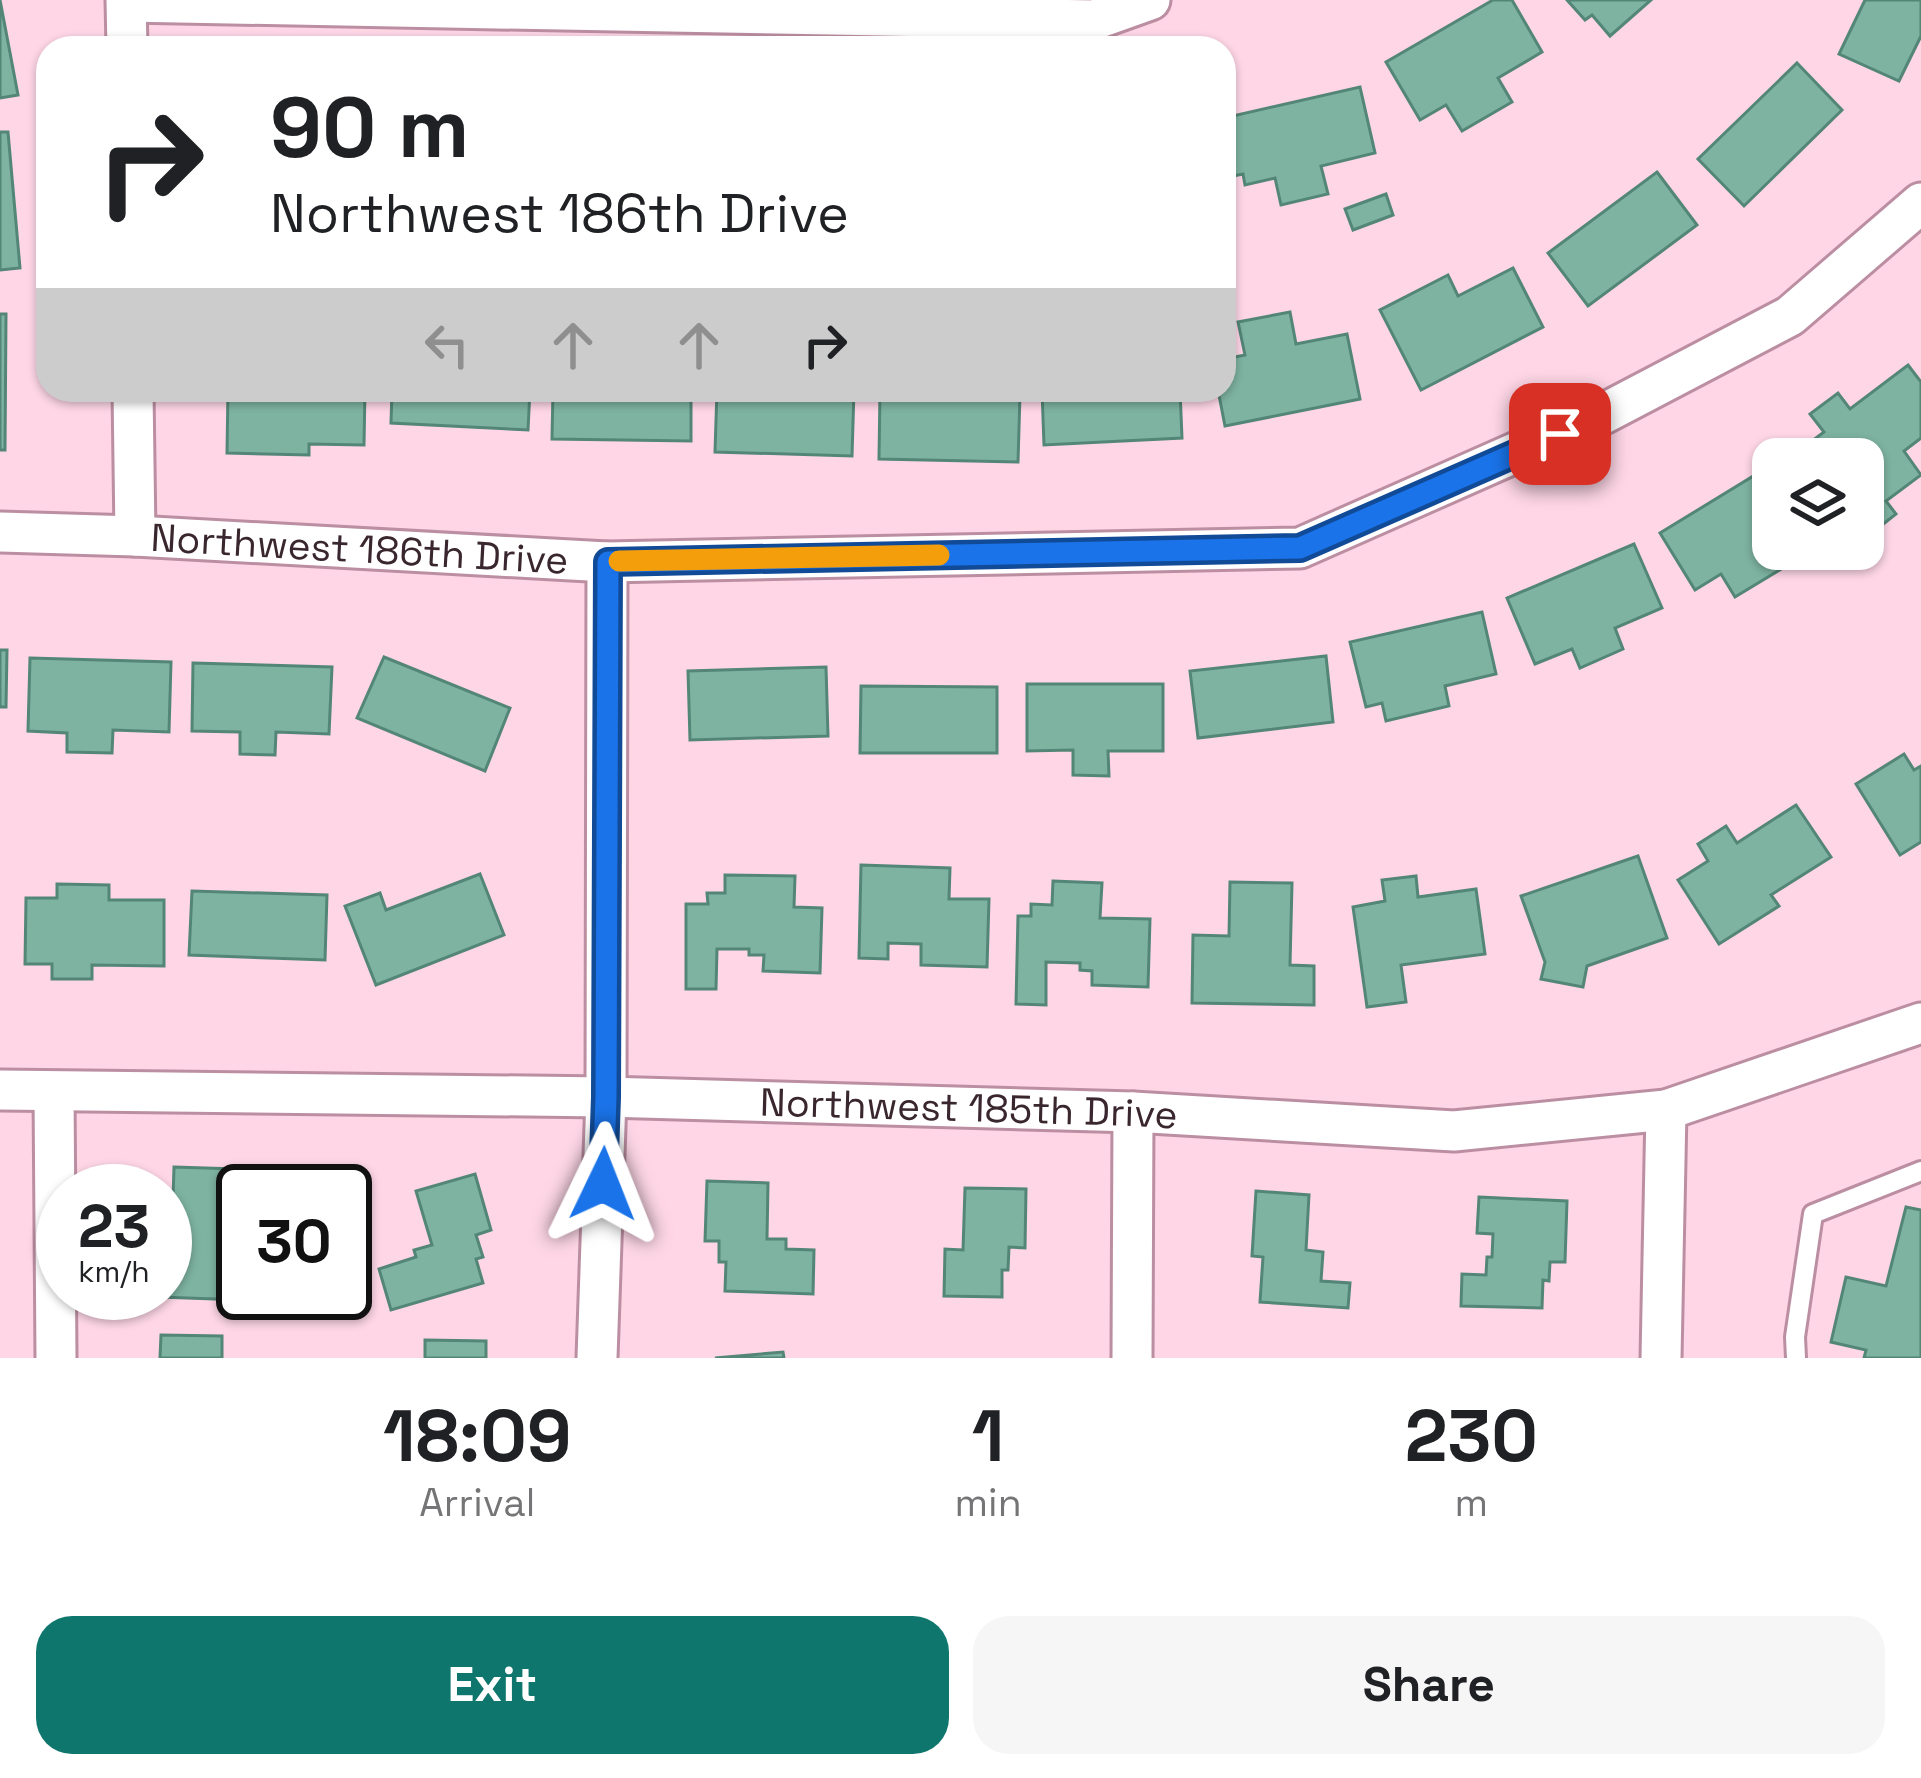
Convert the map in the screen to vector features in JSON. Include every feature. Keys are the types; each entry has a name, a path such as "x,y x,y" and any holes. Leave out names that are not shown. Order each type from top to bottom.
{"street":[{"path":"128,36 127,1 1094,20 1150,0"},
{"name":"Northwest 186th Drive","path":"0,532 608,562 1300,548 1604,414 1790,316 1921,203"},
{"path":"133,402 135,536"},
{"path":"597,1358 606,1097 608,562"},
{"name":"Northwest 185th Drive","path":"0,1090 606,1097 1133,1112 1454,1131 1666,1110 1921,1023"},
{"path":"54,1092 56,1358"},
{"path":"1661,1358 1666,1110"},
{"path":"1132,1358 1133,1112"}],"lane":[{"path":"1796,1358 1813,1214 1921,1171"}],"building":[{"path":"0,0 18,95 0,98"},
{"path":"1493,0 1512,0 1542,52 1498,78 1512,102 1462,131 1446,105 1420,120 1386,62"},
{"path":"1567,0 1651,0 1610,36 1592,15 1585,20"},
{"path":"1865,0 1921,0 1921,36 1899,81 1839,54"},
{"path":"1797,63 1842,110 1744,206 1698,159"},
{"path":"1360,87 1375,153 1321,166 1328,194 1281,205 1275,178 1245,185 1243,174 1236,175 1236,115"},
{"path":"0,132 8,132 20,268 0,270"},
{"path":"1657,172 1697,225 1588,306 1548,253"},
{"path":"1386,194 1393,215 1353,230 1345,209"},
{"path":"1513,268 1543,327 1421,390 1380,310 1448,275 1458,296"},
{"path":"1290,312 1296,344 1347,334 1360,399 1225,426 1220,402 1236,402 1236,357 1245,355 1238,322"},
{"path":"0,314 6,314 5,450 0,450"},
{"path":"1908,365 1921,382 1921,438 1904,451 1921,475 1886,501 1896,514 1884,524 1884,438 1816,438 1824,432 1810,414 1838,393 1850,409"},
{"path":"228,402 365,402 364,445 309,444 309,455 227,453"},
{"path":"392,402 529,402 528,430 391,423"},
{"path":"553,402 691,402 691,441 552,439"},
{"path":"717,402 854,402 852,456 715,452"},
{"path":"880,402 1020,402 1018,462 879,459"},
{"path":"1042,402 1180,402 1182,438 1044,445"},
{"path":"1752,477 1752,570 1780,570 1735,597 1721,574 1695,590 1660,533"},
{"path":"1634,544 1662,608 1615,628 1623,649 1580,668 1572,649 1535,664 1507,598"},
{"path":"1482,612 1496,674 1445,686 1449,706 1386,721 1382,703 1366,707 1350,642"},
{"path":"0,650 7,650 6,707 0,707"},
{"path":"1326,656 1333,722 1198,738 1190,671"},
{"path":"384,657 510,708 485,771 357,718"},
{"path":"30,658 171,662 169,732 113,730 112,753 67,752 67,733 28,731"},
{"path":"193,663 332,667 329,734 276,732 275,755 240,754 240,732 192,731"},
{"path":"826,667 828,736 690,740 688,671"},
{"path":"1027,684 1163,684 1163,751 1108,751 1109,776 1073,775 1073,750 1027,751"},
{"path":"861,686 997,687 997,753 860,753"},
{"path":"1904,754 1914,770 1921,766 1921,842 1900,855 1856,784"},
{"path":"1796,805 1831,857 1771,895 1779,906 1719,944 1678,880 1708,861 1698,844 1726,826 1737,843"},
{"path":"1638,856 1667,938 1587,966 1583,987 1541,979 1545,962 1521,896"},
{"path":"861,865 950,868 949,899 989,899 987,967 921,965 921,944 888,943 888,959 859,958"},
{"path":"480,874 504,935 376,985 345,906 380,893 386,910"},
{"path":"725,875 795,876 794,907 822,908 820,973 763,971 764,955 749,955 749,949 717,949 716,989 686,989 686,904 708,904 707,893 725,893"},
{"path":"1416,876 1418,897 1476,889 1485,954 1401,965 1406,1002 1367,1007 1353,907 1385,901 1382,880"},
{"path":"1053,881 1102,883 1100,918 1150,919 1148,987 1092,985 1092,971 1080,970 1080,963 1046,962 1046,1005 1016,1004 1018,916 1031,916 1031,904 1052,905"},
{"path":"1230,882 1292,883 1290,965 1314,966 1314,1005 1192,1003 1193,935 1229,936"},
{"path":"57,884 109,885 109,900 164,900 164,966 92,965 92,979 52,979 52,964 25,964 26,898 57,898"},
{"path":"192,891 327,895 325,960 189,955"},
{"path":"192,1168 216,1168 216,1299 192,1298"},
{"path":"475,1174 491,1230 476,1235 483,1257 476,1259 483,1283 391,1310 379,1269 416,1257 414,1250 432,1245 416,1191"},
{"path":"707,1181 768,1183 767,1239 786,1239 786,1249 814,1250 813,1294 725,1291 726,1262 719,1262 719,1241 705,1241"},
{"path":"965,1188 1026,1189 1025,1248 1009,1247 1008,1270 1002,1270 1002,1297 944,1296 945,1249 963,1250"},
{"path":"1256,1191 1309,1195 1306,1250 1323,1252 1321,1281 1350,1283 1348,1308 1260,1302 1263,1257 1252,1256"},
{"path":"1479,1197 1567,1201 1565,1262 1550,1262 1549,1281 1543,1280 1542,1308 1461,1306 1462,1274 1486,1275 1487,1257 1492,1257 1493,1234 1477,1233"},
{"path":"1906,1207 1921,1210 1921,1358 1864,1358 1866,1350 1831,1342 1846,1277 1886,1286"},
{"path":"161,1335 222,1336 222,1358 160,1358"},
{"path":"425,1340 486,1341 486,1358 425,1358"},
{"path":"783,1352 784,1358 715,1358"}],"slow traffic":[{"path":"619,561 939,555"}],"route":[{"path":"603,1184 608,562 1300,548 1560,434"}]}
